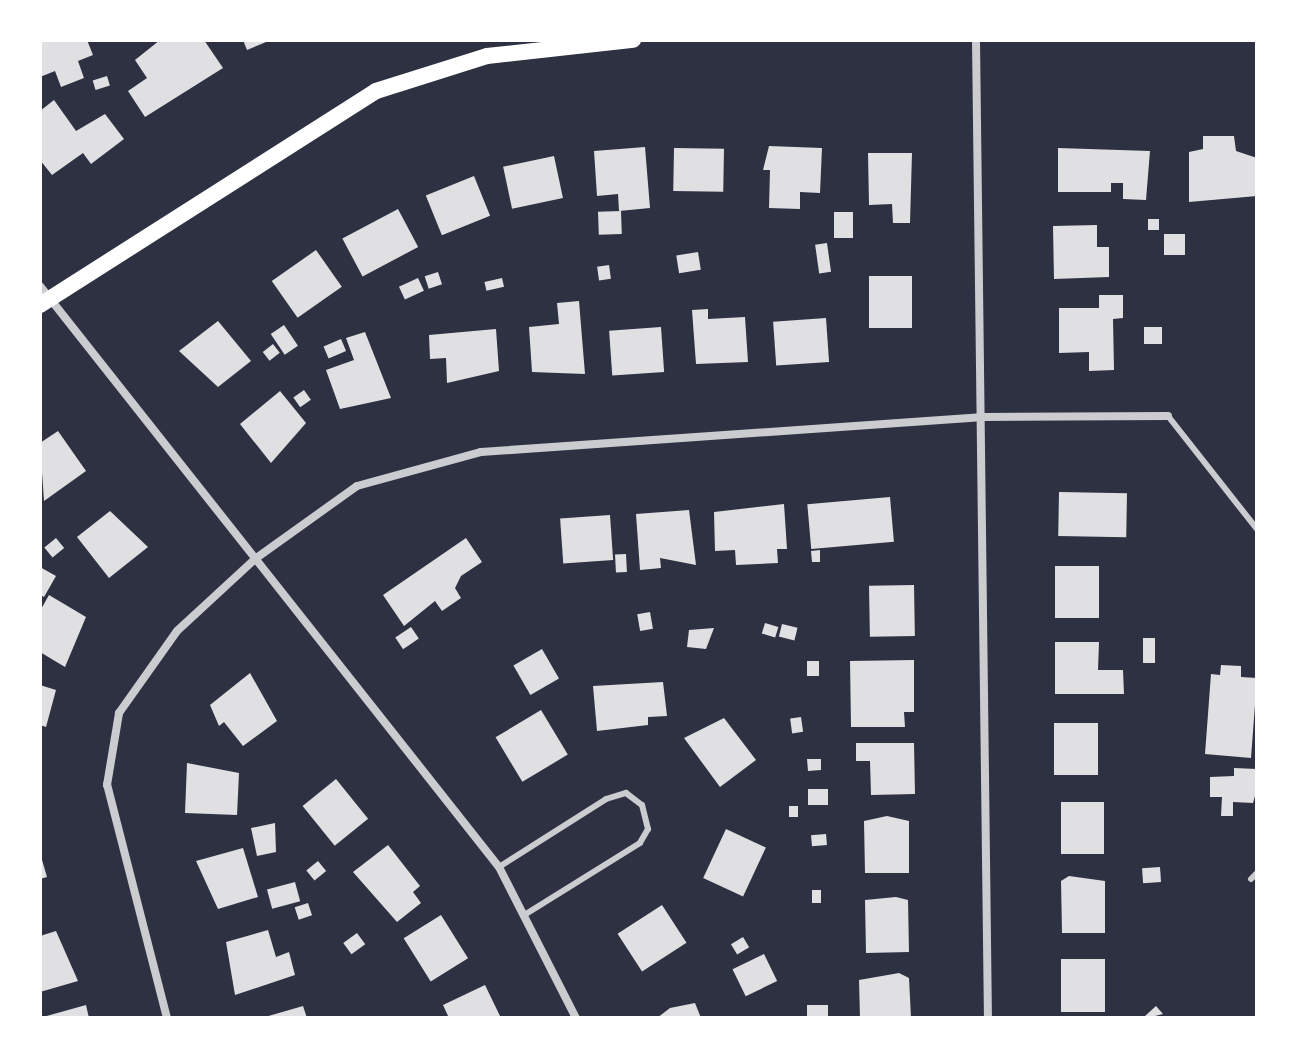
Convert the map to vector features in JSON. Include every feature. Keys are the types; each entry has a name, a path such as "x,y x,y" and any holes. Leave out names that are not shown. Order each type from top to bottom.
{"main road":[{"path":"43,297 376,91 487,56 633,40"}],"street":[{"path":"976,40 984,417 988,1018"},
{"path":"43,297 499,867 526,914 576,1018"},
{"path":"167,1018 123,866 107,785 109,746 145,671 255,559 357,486 438,460 984,417 1168,416"}],"lane":[{"path":"1168,416 1257,529"},
{"path":"499,867 606,799 626,793 642,805 648,829 640,843 526,914"},
{"path":"1251,879 1257,873"}],"building":[{"path":"40,40 87,40 93,55 78,61 84,78 61,87 55,71 40,77"},
{"path":"160,40 204,40 223,68 145,117 128,91 147,78 135,60"},
{"path":"243,40 271,40 247,50"},
{"path":"107,76 110,86 96,90 93,80"},
{"path":"54,100 76,131 105,114 124,139 91,164 83,153 52,175 40,160 40,111"},
{"path":"1203,136 1234,136 1236,151 1257,158 1257,196 1189,202 1189,152 1203,149"},
{"path":"769,146 822,148 820,193 800,192 800,209 769,208 770,170 763,170"},
{"path":"645,147 650,208 619,211 618,194 597,196 594,151"},
{"path":"674,148 724,149 723,192 673,191"},
{"path":"1058,148 1150,151 1146,200 1123,199 1123,183 1111,183 1111,192 1058,192"},
{"path":"868,153 912,153 910,223 893,223 892,204 869,205"},
{"path":"554,156 563,198 512,209 503,167"},
{"path":"474,176 490,216 442,235 426,195"},
{"path":"398,209 418,247 363,277 342,239"},
{"path":"621,211 622,234 599,235 598,212"},
{"path":"834,212 853,212 853,238 834,238"},
{"path":"1148,219 1159,219 1159,230 1148,230"},
{"path":"1097,225 1097,247 1109,247 1109,277 1054,279 1053,226"},
{"path":"1164,234 1185,234 1185,255 1164,255"},
{"path":"827,243 831,272 819,273 815,245"},
{"path":"316,250 342,287 298,318 272,281"},
{"path":"698,252 701,270 679,273 676,255"},
{"path":"609,265 611,279 599,281 597,267"},
{"path":"438,272 442,284 429,289 425,276"},
{"path":"869,276 912,276 912,328 869,328"},
{"path":"418,278 424,291 405,300 399,287"},
{"path":"502,278 504,287 486,291 484,282"},
{"path":"1099,295 1123,295 1123,318 1113,319 1114,370 1089,371 1089,352 1059,353 1059,308 1099,308"},
{"path":"579,301 585,374 532,372 529,327 559,324 557,303"},
{"path":"708,309 708,319 745,317 748,362 696,364 692,310"},
{"path":"826,318 829,362 776,366 773,322"},
{"path":"218,321 251,361 218,387 179,351"},
{"path":"284,325 298,346 285,355 271,334"},
{"path":"661,327 664,372 612,376 609,331"},
{"path":"1144,327 1162,327 1162,344 1144,344"},
{"path":"496,329 499,371 447,383 446,358 430,359 429,335"},
{"path":"365,332 391,398 340,409 326,370 354,360 346,338"},
{"path":"341,339 346,351 329,358 324,346"},
{"path":"273,344 280,353 270,361 263,352"},
{"path":"304,390 311,400 300,407 293,397"},
{"path":"280,391 306,423 271,463 240,424"},
{"path":"58,431 86,471 44,501 40,443"},
{"path":"1059,492 1127,493 1126,537 1058,536"},
{"path":"890,497 894,542 811,549 807,504"},
{"path":"784,504 787,549 777,549 778,563 736,565 735,550 715,551 714,512"},
{"path":"689,510 696,565 660,558 661,568 640,570 636,514"},
{"path":"110,511 148,547 109,578 77,537"},
{"path":"610,515 613,560 563,563 560,518"},
{"path":"56,538 64,548 53,558 44,547"},
{"path":"466,538 482,562 461,576 455,588 461,598 442,611 435,601 404,626 383,595"},
{"path":"820,550 820,562 812,562 811,551"},
{"path":"626,554 627,572 616,573 615,555"},
{"path":"1055,566 1099,566 1099,618 1055,618"},
{"path":"40,567 56,576 44,597 40,595"},
{"path":"914,585 915,636 870,637 869,586"},
{"path":"49,595 86,617 65,667 40,652 40,611"},
{"path":"650,612 653,629 640,631 637,614"},
{"path":"765,623 778,627 775,638 762,634"},
{"path":"782,624 798,628 794,640 779,637"},
{"path":"411,627 419,639 403,649 395,638"},
{"path":"714,628 706,649 687,647 689,630"},
{"path":"1143,638 1155,638 1155,663 1143,663"},
{"path":"1055,642 1099,642 1098,670 1123,670 1124,694 1055,694"},
{"path":"542,649 559,678 530,695 513,666"},
{"path":"914,660 914,712 904,712 905,727 851,727 850,661"},
{"path":"807,661 819,661 819,676 807,676"},
{"path":"1221,665 1241,666 1241,677 1257,678 1251,758 1205,754 1211,674 1220,675"},
{"path":"250,673 277,721 243,746 224,722 219,726 210,705"},
{"path":"663,682 667,716 648,717 648,725 597,731 593,686"},
{"path":"40,685 56,690 46,727 40,725"},
{"path":"541,710 568,755 522,782 496,737"},
{"path":"801,717 803,732 792,733 790,719"},
{"path":"724,718 756,760 720,787 684,738"},
{"path":"1054,723 1098,723 1098,775 1054,775"},
{"path":"856,743 914,743 915,794 871,795 870,761 856,761"},
{"path":"807,759 821,759 821,770 808,771"},
{"path":"187,763 239,773 237,815 185,813"},
{"path":"1234,768 1257,769 1257,789 1253,803 1233,802 1233,816 1221,816 1222,797 1210,797 1210,777 1234,776"},
{"path":"336,779 368,819 335,846 303,806"},
{"path":"808,789 828,789 828,805 808,805"},
{"path":"1061,802 1104,802 1104,854 1061,854"},
{"path":"789,806 798,806 798,817 789,817"},
{"path":"887,816 909,821 909,873 865,873 864,821"},
{"path":"275,823 276,852 257,856 251,828"},
{"path":"726,829 766,848 743,897 703,878"},
{"path":"826,834 827,845 812,846 811,835"},
{"path":"388,845 420,886 413,892 421,903 397,922 353,872"},
{"path":"243,848 258,897 218,909 196,861"},
{"path":"40,853 47,877 40,879"},
{"path":"318,861 326,871 315,881 306,870"},
{"path":"1160,867 1161,882 1143,883 1142,868"},
{"path":"1069,876 1105,881 1105,933 1062,933 1061,881"},
{"path":"295,882 300,901 272,909 267,890"},
{"path":"812,890 821,890 821,903 812,903"},
{"path":"896,897 908,900 909,952 866,953 865,900"},
{"path":"308,903 312,915 299,920 295,907"},
{"path":"662,905 687,943 642,972 618,934"},
{"path":"441,915 468,958 431,982 404,938"},
{"path":"268,930 276,957 289,952 295,975 235,995 226,942"},
{"path":"56,931 78,981 40,992 40,936"},
{"path":"357,933 365,944 351,954 343,943"},
{"path":"743,937 749,947 737,954 731,944"},
{"path":"764,954 777,981 746,996 733,969"},
{"path":"1061,959 1105,959 1105,1012 1061,1012"},
{"path":"899,973 909,978 911,1018 860,1018 859,980"},
{"path":"485,985 501,1018 449,1018 443,1005"},
{"path":"695,1003 701,1018 657,1018 670,1008"},
{"path":"86,1005 89,1018 43,1018 43,1017"},
{"path":"807,1005 828,1005 828,1018 807,1018"},
{"path":"303,1006 307,1018 265,1017"},
{"path":"1156,1006 1163,1014 1147,1018 1145,1016"}]}
